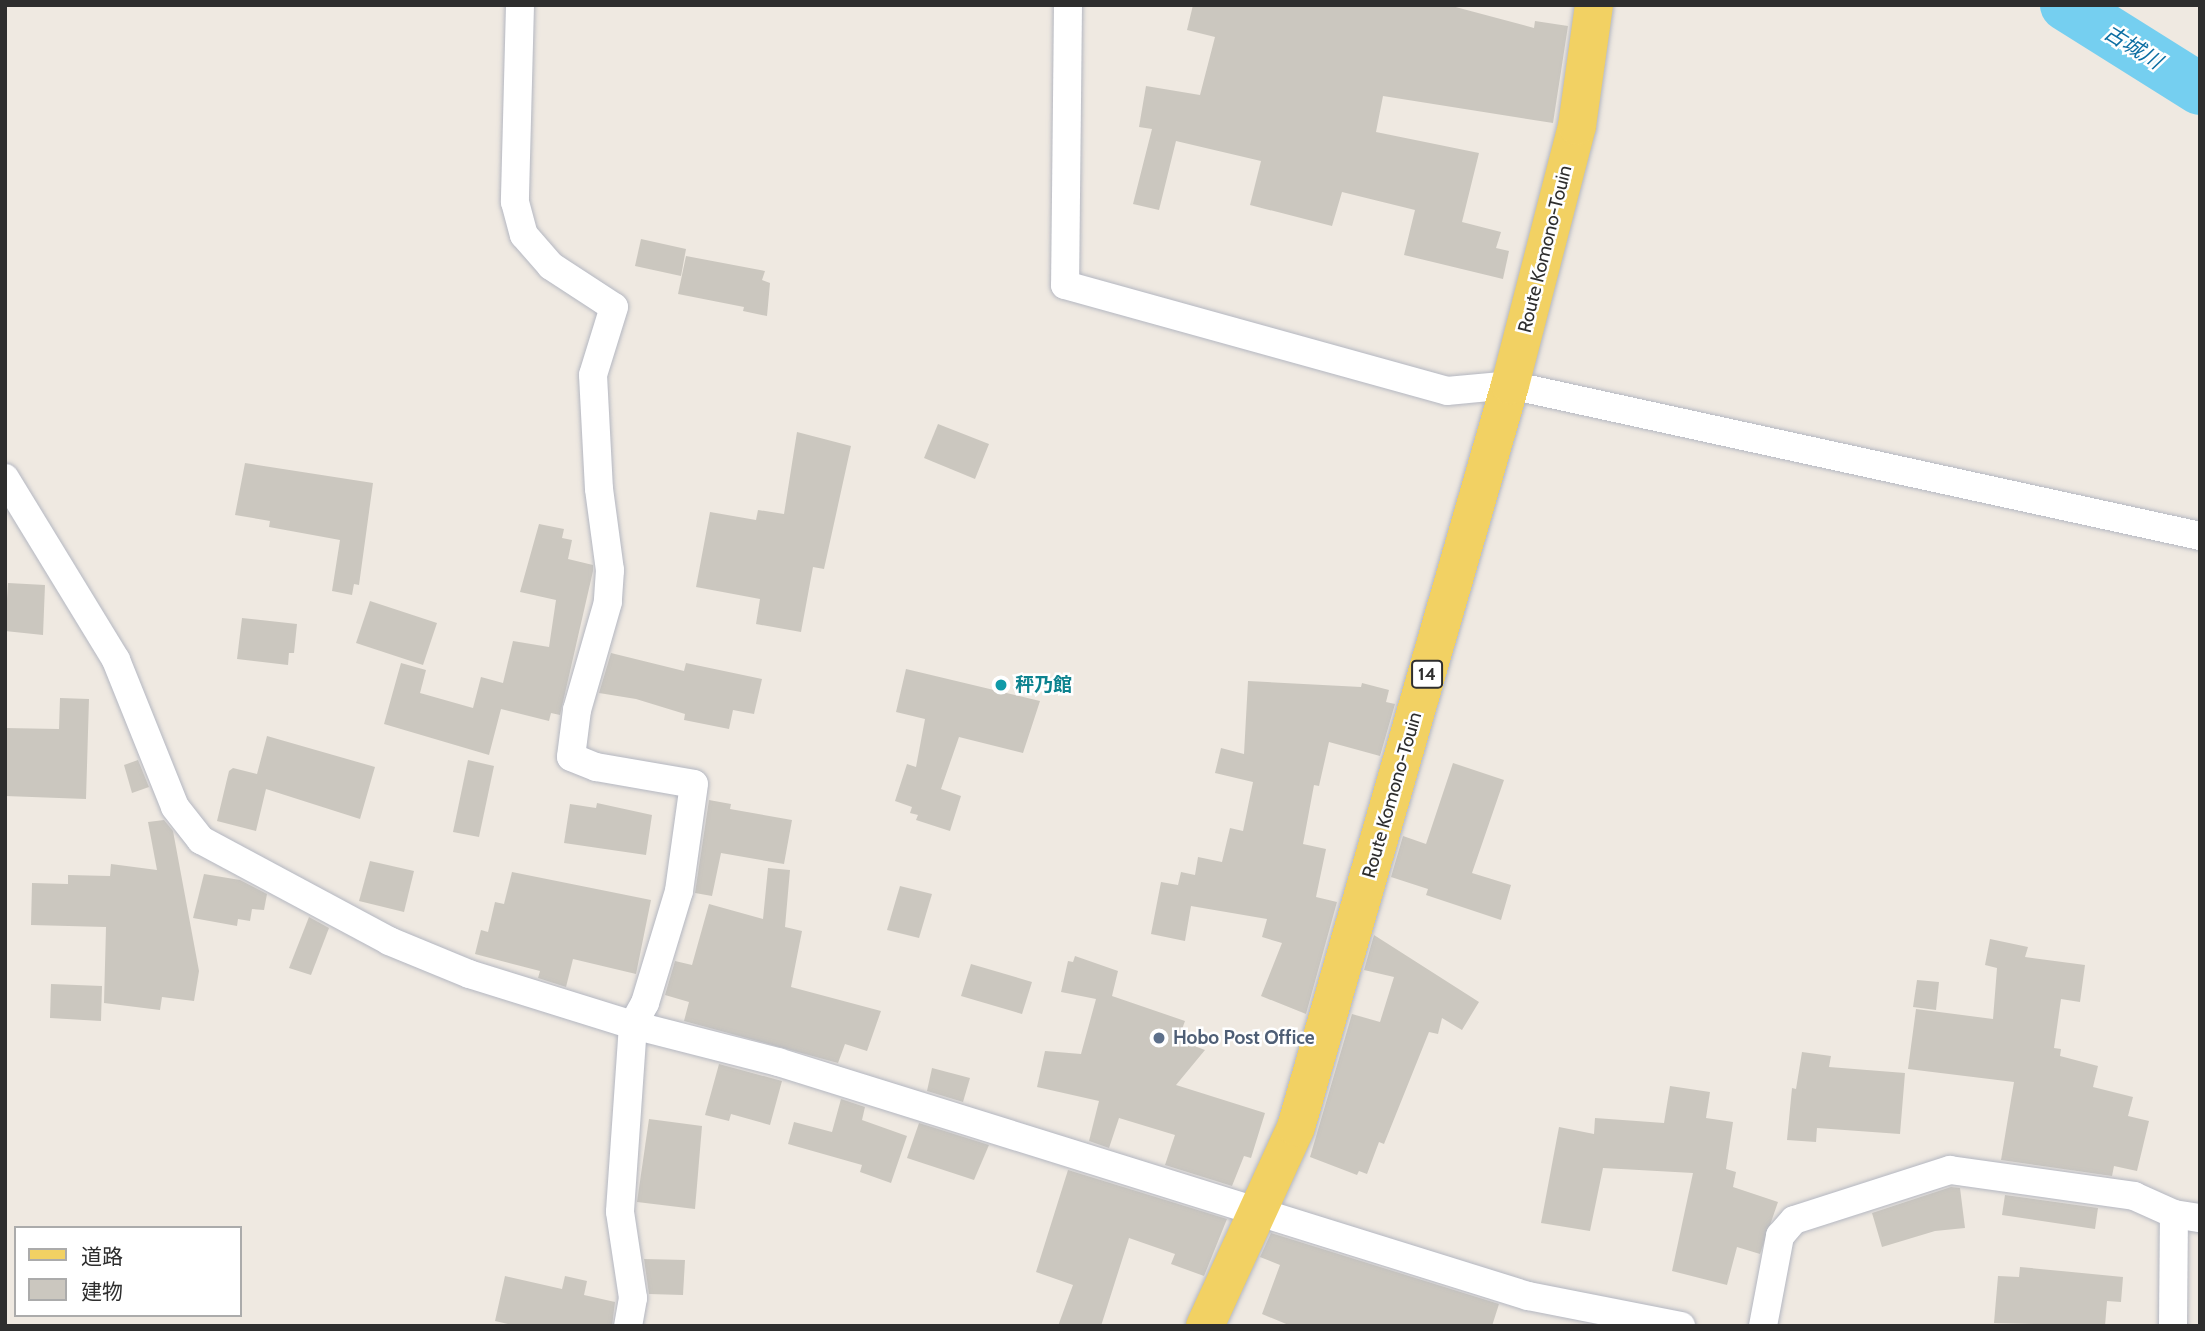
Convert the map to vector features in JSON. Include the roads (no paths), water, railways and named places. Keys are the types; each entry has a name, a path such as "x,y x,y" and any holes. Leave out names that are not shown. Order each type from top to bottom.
{"main road":[{"name":"Route Komono-Touin","path":"1205,1326 1260,1212 1296,1127 1510,385 1577,126 1594,5"}],"street":[{"path":"520,5 515,202 524,235 551,266 614,307 593,375 599,489 610,570 608,602 577,710 571,757 596,767 694,784 679,891 645,1003 633,1025 620,1212 633,1298 628,1326"},
{"path":"1068,5 1065,285 1447,391 1510,385 2200,536"},
{"path":"5,478 116,660 175,807 201,840 400,945 469,974 633,1025 778,1062 1528,1296 1681,1326"},
{"path":"1763,1326 1780,1236 1794,1220 1950,1170 2134,1196 2187,1216 2173,1326"}],"waterway":[{"name":"古城川","path":"2066,5 2200,89"}],"place":[{"name":"秤乃館","path":"1001,685"},
{"name":"Hobo Post Office","path":"1159,1038"}]}
